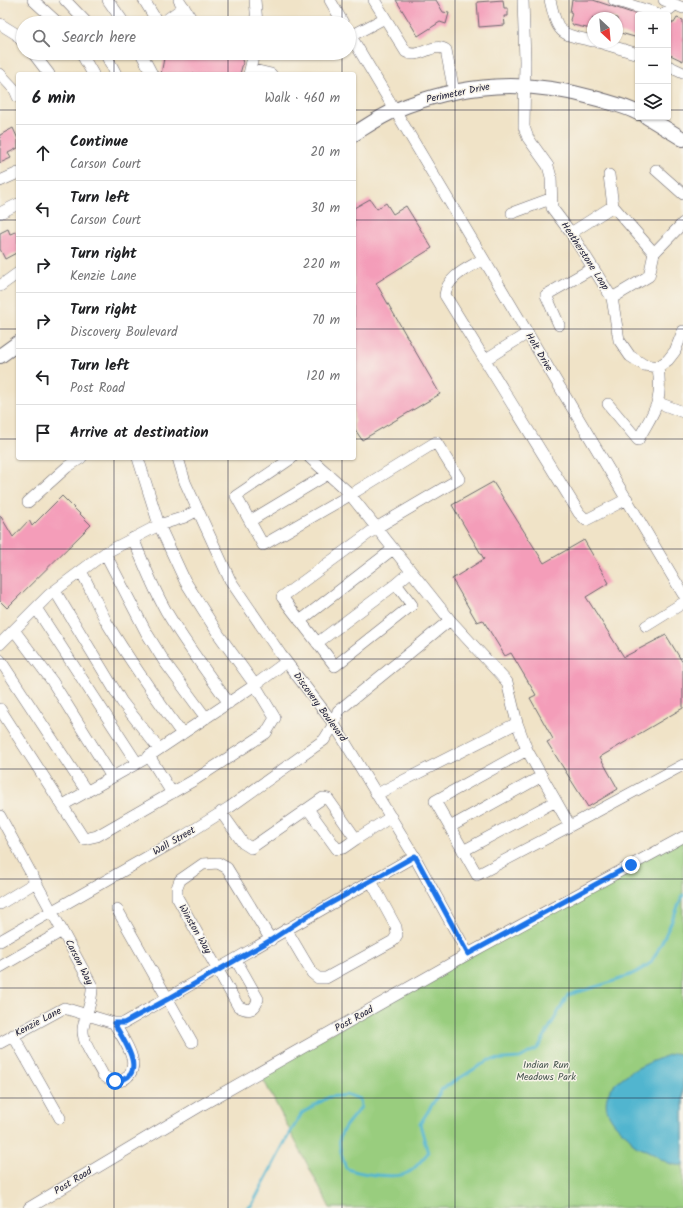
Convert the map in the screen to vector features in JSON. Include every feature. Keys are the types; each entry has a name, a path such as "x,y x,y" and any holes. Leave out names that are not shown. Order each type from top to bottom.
{"main road":[{"name":"Perimeter Drive","path":"356,133 394,110 434,96 489,86 526,86 583,95 635,112"},
{"path":"652,120 683,139"},
{"path":"0,356 16,344"}],"street":[{"path":"33,0 50,16"},
{"path":"66,0 81,16"},
{"path":"108,0 119,16"},
{"path":"144,0 154,16"},
{"path":"255,0 256,16"},
{"path":"330,0 339,16"},
{"path":"374,0 406,52 409,54 438,47 446,50 454,92"},
{"name":"Heatherstone Loop","path":"523,0 526,86 524,127 528,138 548,166 551,177 550,199 552,208 571,233 612,298 619,340 630,356 644,365 658,367"},
{"path":"550,0 558,28 564,34 587,40"},
{"path":"614,0 662,15 679,6"},
{"path":"664,0 679,6"},
{"path":"169,16 182,4 190,16"},
{"path":"356,32 385,18"},
{"path":"0,24 16,34"},
{"name":"Holt Drive","path":"356,45 683,594"},
{"path":"618,48 635,53"},
{"path":"38,60 47,72"},
{"path":"85,60 92,72"},
{"path":"109,60 115,72"},
{"path":"145,60 151,72"},
{"path":"249,72 252,60"},
{"path":"671,67 683,73"},
{"path":"0,74 16,92"},
{"path":"656,170 683,194"},
{"path":"0,181 16,174"},
{"path":"609,175 613,206 654,253"},
{"path":"512,213 550,199"},
{"path":"0,213 16,205"},
{"path":"571,233 613,206"},
{"path":"612,298 649,276 654,253 683,223"},
{"path":"483,259 450,280 446,288 445,295 486,359 579,514 586,520 627,499"},
{"path":"559,325 546,296 593,268"},
{"path":"0,286 16,274"},
{"path":"608,404 638,440 659,403 661,386 658,367 679,353 683,331"},
{"path":"486,359 528,333"},
{"path":"659,403 683,412"},
{"path":"289,460 236,496 264,544 350,495 436,442 459,479 376,528 282,597 335,666 412,605 396,584"},
{"path":"28,502 77,460"},
{"path":"0,709 84,839 97,836 172,793 266,732 275,718 255,685 219,635 185,581 159,525 139,460"},
{"name":"Discovery Boulevard","path":"179,460 185,482 230,580 286,662 334,724 415,856 468,954"},
{"path":"312,460 350,495 450,620 507,682 517,723 527,750 570,826"},
{"path":"250,522 328,474"},
{"path":"0,644 55,591 105,553 159,525 185,517 198,510"},
{"path":"133,538 152,583 166,611 194,655 229,703"},
{"path":"300,621 393,549"},
{"path":"105,553 146,632 164,661 206,718"},
{"path":"81,571 123,648 144,681 182,734"},
{"path":"317,643 411,571"},
{"path":"55,591 122,702 159,749"},
{"path":"646,626 683,603"},
{"path":"36,608 137,763"},
{"name":"Wall Street","path":"0,941 184,836 324,740 334,724 338,711 450,620"},
{"path":"14,630 52,681 112,777"},
{"path":"0,660 87,792"},
{"path":"63,805 149,756 229,703 286,662"},
{"path":"377,794 517,723"},
{"path":"527,750 435,801 477,875 683,765"},
{"path":"149,756 172,793"},
{"path":"450,827 542,776"},
{"path":"221,812 243,843 251,848 324,798 328,799 356,839"},
{"path":"463,851 556,801"},
{"path":"308,809 337,849 343,848 391,817"},
{"name":"Carson Way","path":"0,816 92,986 92,998 83,1029 84,1038 103,1075 108,1079 115,1081 122,1080 129,1075 134,1067 132,1057 114,1023"},
{"name":"Post Road","path":"29,1208 194,1110 468,954 683,838"},
{"path":"114,1023 124,1023 168,999 271,940 286,929 370,880 415,856"},
{"name":"Winston Way","path":"236,960 258,999 256,1006 252,1010 245,1010 238,1006 177,897 177,888 180,880 204,864 218,862 227,868 271,940"},
{"path":"286,929 312,973 318,978 326,978 393,941 397,935 396,927 370,880"},
{"path":"0,904 36,882"},
{"path":"117,909 192,1042"},
{"path":"0,967 62,931"},
{"name":"Kenzie Lane","path":"0,1043 64,1008 114,1023"},
{"path":"13,1035 60,1118"}],"green space":[{"name":"Indian Run Meadows Park","path":"683,837 683,1208 330,1208 260,1073"}],"water":[{"path":"675,1053 683,1055 683,1165 674,1165 665,1162 650,1152 633,1144 629,1137 621,1130 609,1115 606,1102 610,1091 619,1080 646,1064"}],"building":[{"path":"396,0 436,0 443,12 449,13 446,24 440,22 418,36"},
{"path":"503,0 504,8 508,8 508,16 504,16 505,25 479,27 477,2"},
{"path":"572,0 593,0 635,14 635,37 623,34 623,12 587,12 587,28 573,25 570,20 572,13 570,12"},
{"path":"677,18 683,20 683,61 671,55 671,22 674,23"},
{"path":"164,60 242,60 243,63 241,72 161,72"},
{"path":"13,128 16,135 16,149 8,153 11,158 0,163 0,135"},
{"path":"370,199 377,209 386,203 393,214 406,206 432,248 376,283 440,394 362,440 356,431 356,207"},
{"path":"8,229 10,234 16,232 16,253 5,259 0,249 0,233"},
{"path":"493,482 544,563 584,540 609,583 586,597 624,657 666,635 683,663 683,708 600,757 618,789 588,807 547,742 553,739 530,698 536,695 511,653 505,656 483,620 477,622 452,579 484,559 452,505"},
{"path":"62,496 91,525 7,608 0,601 0,515 13,537 29,520 32,526"}],"waterway":[{"path":"247,1208 252,1205 302,1113 329,1097 348,1095 360,1099 361,1107 344,1129 339,1141 346,1168 359,1172 386,1176 402,1175 410,1172 428,1153 420,1124 442,1089 489,1060 520,1058 538,1048 568,995 621,979 641,970 649,964 662,942 683,895"}],"route":[{"path":"115,1081 122,1080 129,1075 134,1067 132,1057 114,1023 124,1023 168,999 271,940 306,917 415,856 468,954 631,865"}]}
